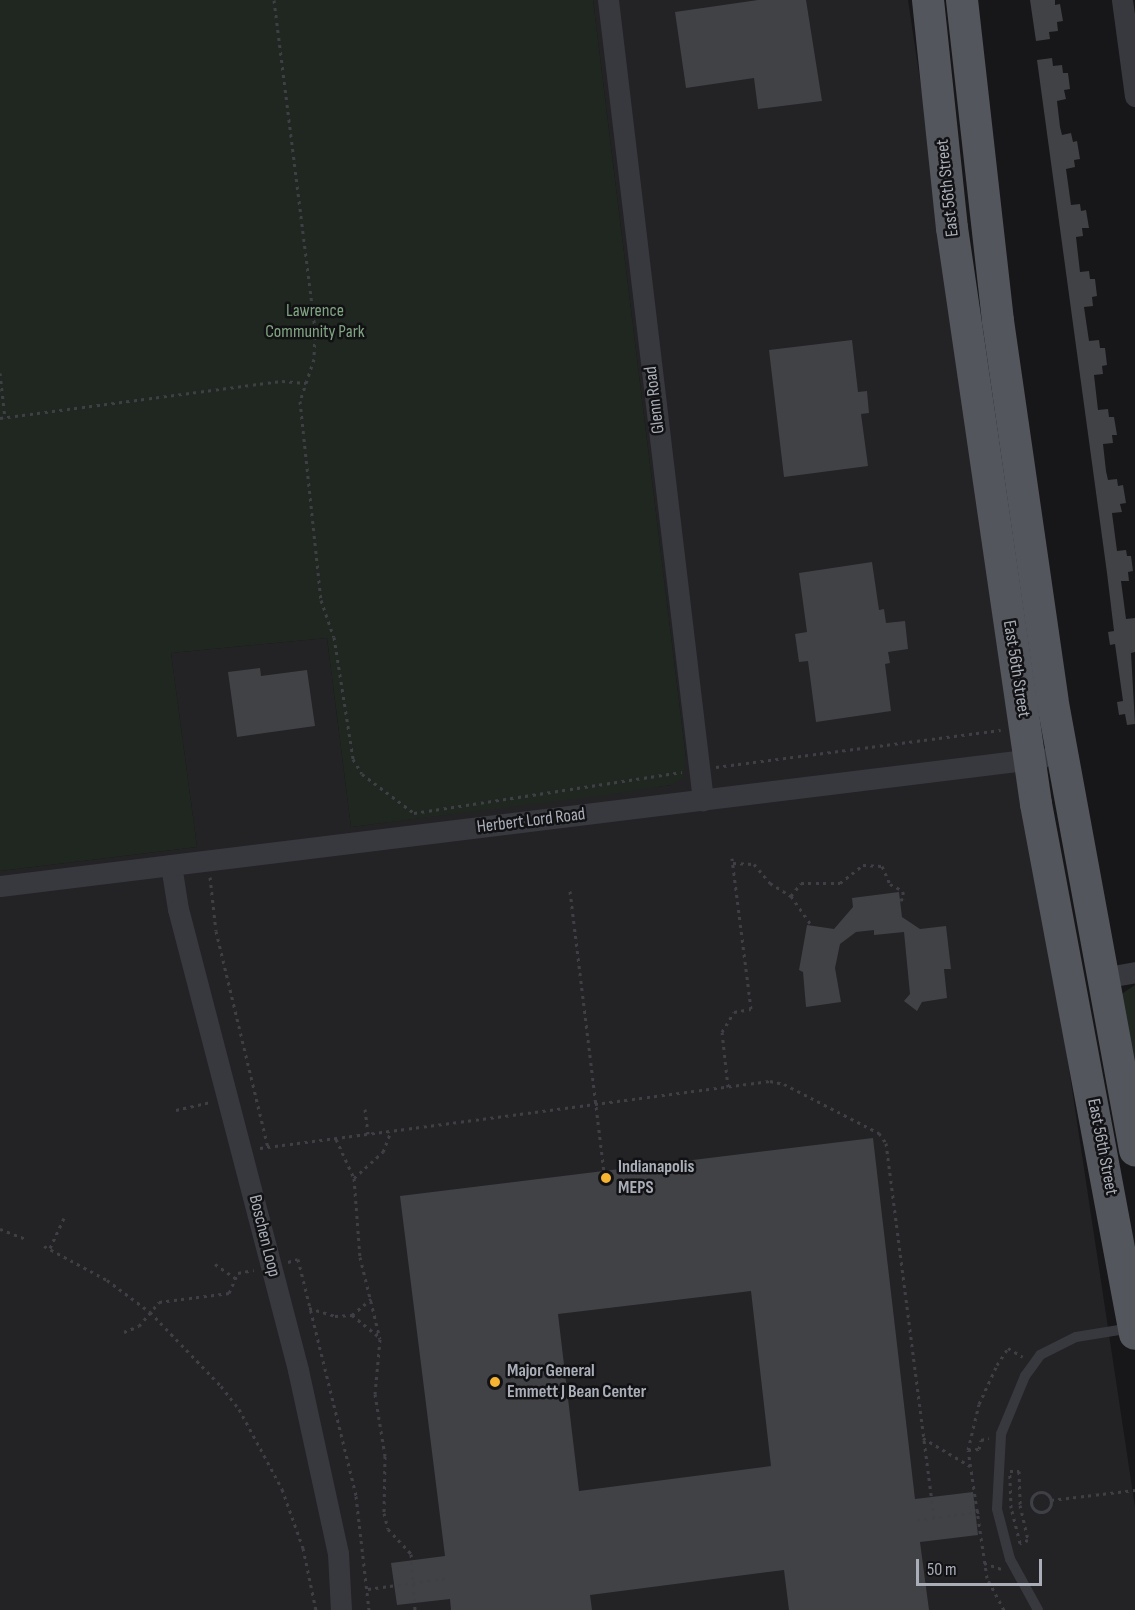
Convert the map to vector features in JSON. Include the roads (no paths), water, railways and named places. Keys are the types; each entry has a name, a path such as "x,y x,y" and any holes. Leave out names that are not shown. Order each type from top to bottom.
{"main road":[{"name":"East 56th Street","path":"928,0 952,228 1030,760 1135,1330"},
{"name":"East 56th Street","path":"962,0 996,310 1062,755 1135,1150"}],"street":[{"name":"Glenn Road","path":"608,0 703,800"},
{"path":"1122,0 1131,29 1135,96"},
{"name":"Herbert Lord Road","path":"0,886 1062,755"},
{"name":"Boschen Loop","path":"171,865 178,909 298,1370 338,1553 341,1610"},
{"path":"1102,978 1135,972"}],"lane":[{"path":"1038,1610 1010,1559 996,1506 1000,1434 1025,1376 1040,1354 1076,1337 1135,1330"}],"place":[{"name":"Indianapolis MEPS","path":"606,1178"},
{"name":"Major General Emmett J Bean Center","path":"495,1382"}],"park label":[{"name":"Lawrence Community Park","path":"315,322"}]}
